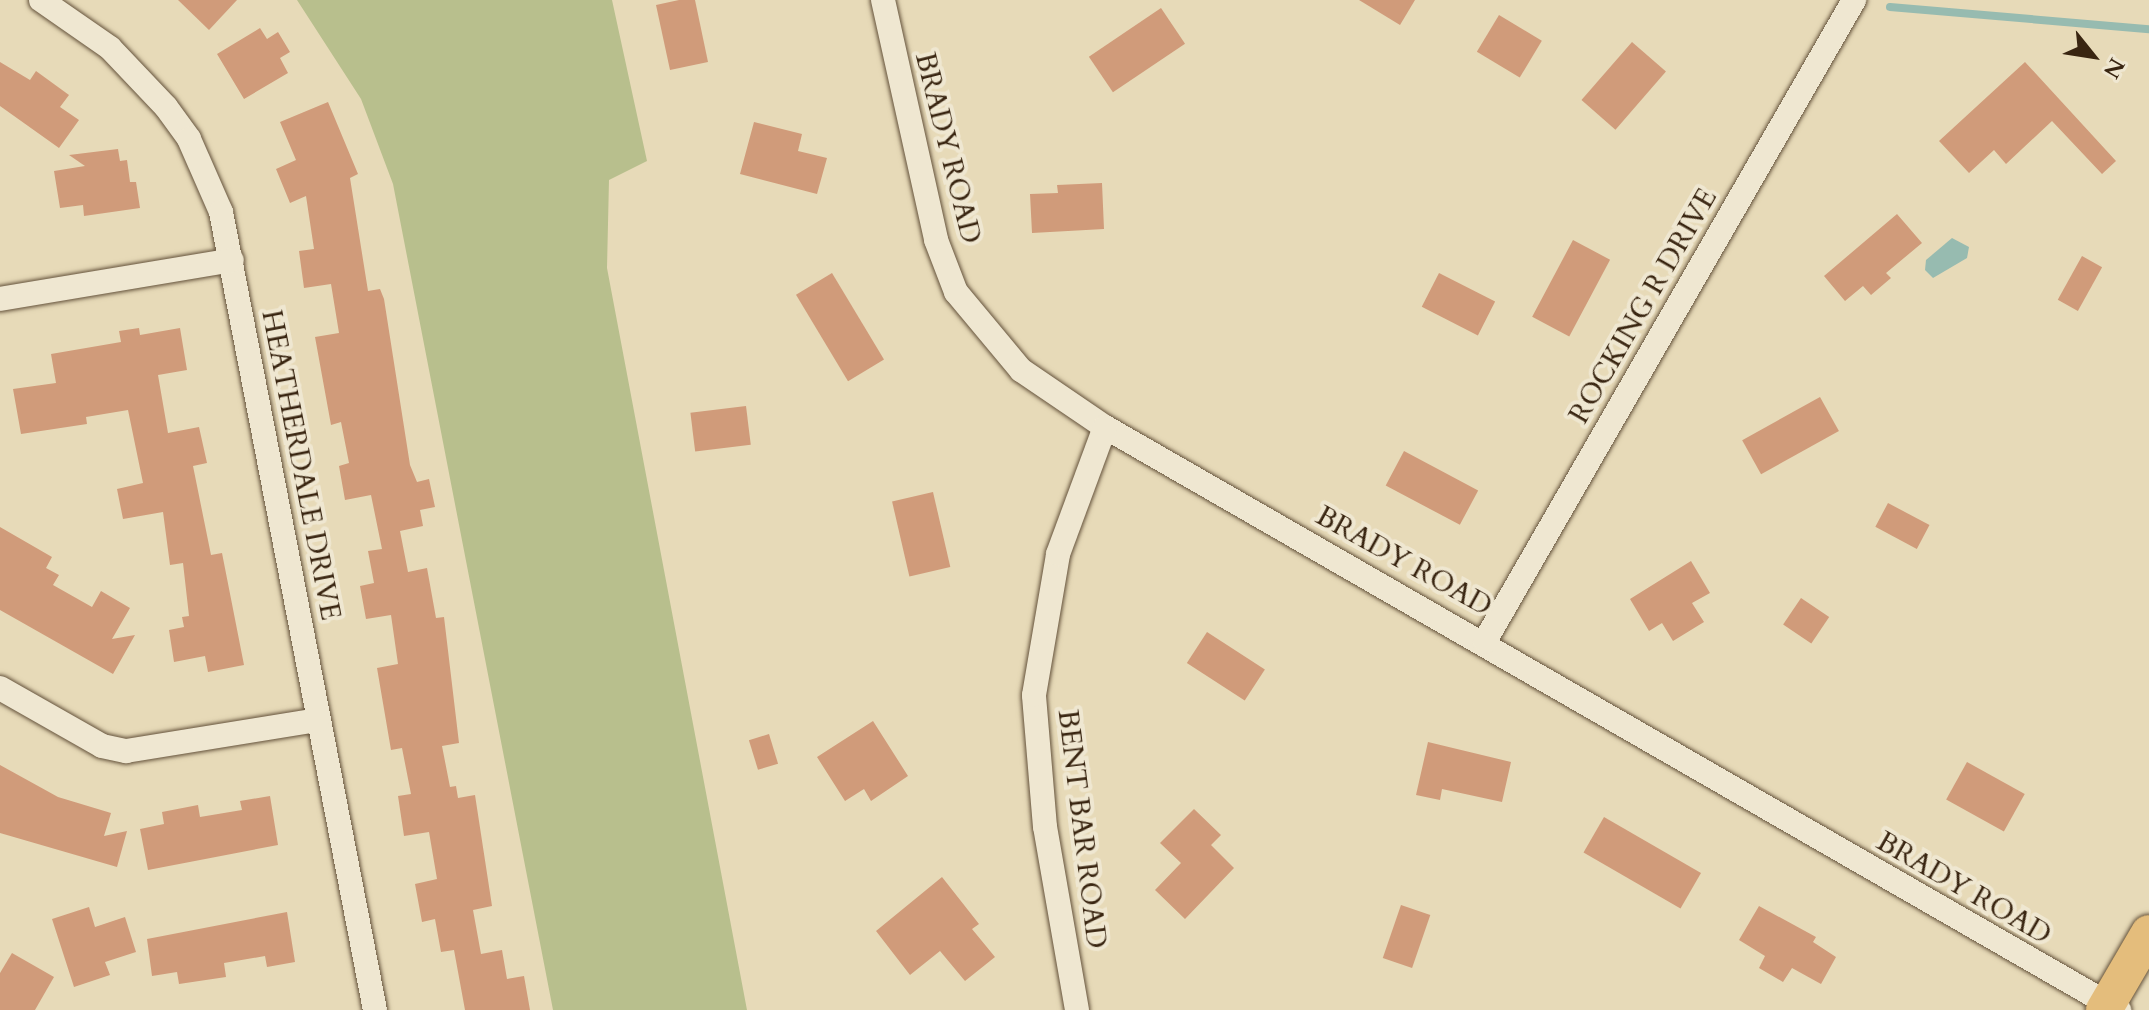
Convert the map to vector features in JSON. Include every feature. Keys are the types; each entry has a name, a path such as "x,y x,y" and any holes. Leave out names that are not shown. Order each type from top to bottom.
{"main road":[{"path":"2110,1008 2149,933"}],"street":[{"name":"HEATHERDALE DRIVE","path":"41,0 110,48 166,107 207,173 232,260 375,1010"},
{"name":"ROCKING R DRIVE","path":"1485,641 1854,0"},
{"name":"BRADY ROAD","path":"888,2 915,163 956,292 1021,370 1105,427 1485,641 2110,1008"},
{"path":"0,299 232,260"},
{"name":"BENT BAR ROAD","path":"1077,1010 1045,827 1034,695 1058,554 1105,427"},
{"path":"0,688 102,746 126,751 318,720"}],"green space":[{"path":"297,0 612,0 647,161 609,180 607,268 747,1010 553,1010 393,184 361,99"}],"water":[{"path":"1952,238 1969,247 1967,258 1933,278 1925,270 1926,260"}],"building":[{"path":"178,0 237,0 209,30"},
{"path":"695,0 708,62 670,70 656,5"},
{"path":"1359,0 1415,0 1400,25"},
{"path":"1161,8 1185,44 1113,92 1089,57"},
{"path":"1499,15 1542,41 1520,78 1477,52"},
{"path":"260,28 267,39 278,32 290,52 280,58 288,73 244,99 217,54"},
{"path":"1632,42 1666,72 1615,130 1581,100"},
{"path":"0,62 30,80 36,71 69,95 60,107 79,120 59,148 0,106"},
{"path":"2025,62 2116,161 2102,174 2052,121 2006,164 1994,150 1969,173 1939,141"},
{"path":"328,102 358,174 350,178 368,291 380,289 384,299 410,465 417,482 429,479 435,507 420,510 423,526 400,531 408,572 427,568 436,618 444,617 459,743 442,746 450,787 456,786 458,798 475,795 492,906 473,910 481,954 502,950 507,979 524,976 530,1010 465,1010 454,950 441,952 435,919 422,922 415,884 437,879 429,832 404,836 398,796 411,794 402,748 391,750 377,668 398,664 391,615 366,619 360,586 374,583 368,551 382,549 371,495 345,500 339,466 349,463 341,422 331,425 315,337 339,333 331,284 304,288 299,251 314,249 306,196 290,203 276,169 296,160 280,122"},
{"path":"754,122 802,134 798,151 827,158 817,194 740,174"},
{"path":"118,149 120,161 127,160 130,182 136,182 140,208 84,216 83,205 60,208 54,171 85,166 69,155"},
{"path":"1102,183 1104,229 1032,233 1030,194 1058,193 1057,185"},
{"path":"1897,214 1922,243 1886,273 1891,278 1871,295 1863,286 1845,301 1824,276"},
{"path":"1573,240 1610,260 1569,337 1532,317"},
{"path":"2082,256 2102,267 2078,311 2058,300"},
{"path":"832,273 884,360 848,381 796,295"},
{"path":"1439,273 1495,302 1478,335 1422,307"},
{"path":"139,328 140,335 180,328 187,370 158,375 168,433 199,427 207,463 193,466 211,555 222,553 244,665 208,672 205,656 174,662 169,630 184,627 182,617 189,616 183,563 170,565 163,512 123,519 117,489 143,483 128,410 86,417 87,424 21,434 13,389 56,383 51,354 121,342 119,331"},
{"path":"1820,397 1839,431 1761,474 1742,440"},
{"path":"746,406 751,445 695,452 690,413"},
{"path":"1404,451 1478,490 1460,525 1386,485"},
{"path":"933,492 950,567 909,576 892,501"},
{"path":"1888,503 1929,525 1917,549 1875,527"},
{"path":"0,527 52,557 46,568 59,575 53,585 92,607 101,591 130,608 112,639 135,635 113,674 0,610"},
{"path":"1691,561 1710,593 1692,603 1704,622 1673,641 1662,623 1649,631 1630,599"},
{"path":"1801,598 1829,617 1811,644 1783,625"},
{"path":"1207,632 1265,670 1245,701 1187,663"},
{"path":"873,721 908,776 871,801 864,789 845,801 817,757"},
{"path":"769,734 778,764 758,770 749,740"},
{"path":"1428,742 1511,762 1502,802 1442,789 1440,800 1416,795"},
{"path":"1967,762 2025,794 2004,832 1946,800"},
{"path":"0,765 58,797 111,813 104,836 127,831 117,867 0,833"},
{"path":"270,796 278,845 148,870 140,829 164,824 162,812 198,805 200,817 242,810 240,801"},
{"path":"1194,809 1221,835 1211,845 1234,868 1185,919 1155,890 1181,863 1160,843"},
{"path":"1604,817 1701,873 1680,909 1584,853"},
{"path":"942,877 979,924 972,929 995,957 965,981 940,951 910,975 876,931"},
{"path":"1401,905 1430,915 1412,968 1383,958"},
{"path":"1759,906 1816,937 1813,942 1836,957 1821,984 1792,968 1783,982 1759,968 1765,956 1739,940"},
{"path":"89,907 95,927 125,917 136,952 105,962 110,975 74,987 52,919"},
{"path":"287,912 295,962 267,967 265,956 224,963 226,977 179,984 177,972 152,976 147,939"},
{"path":"12,953 54,977 35,1010 0,1010 0,973"}],"waterway":[{"path":"1890,7 2149,29"}]}
